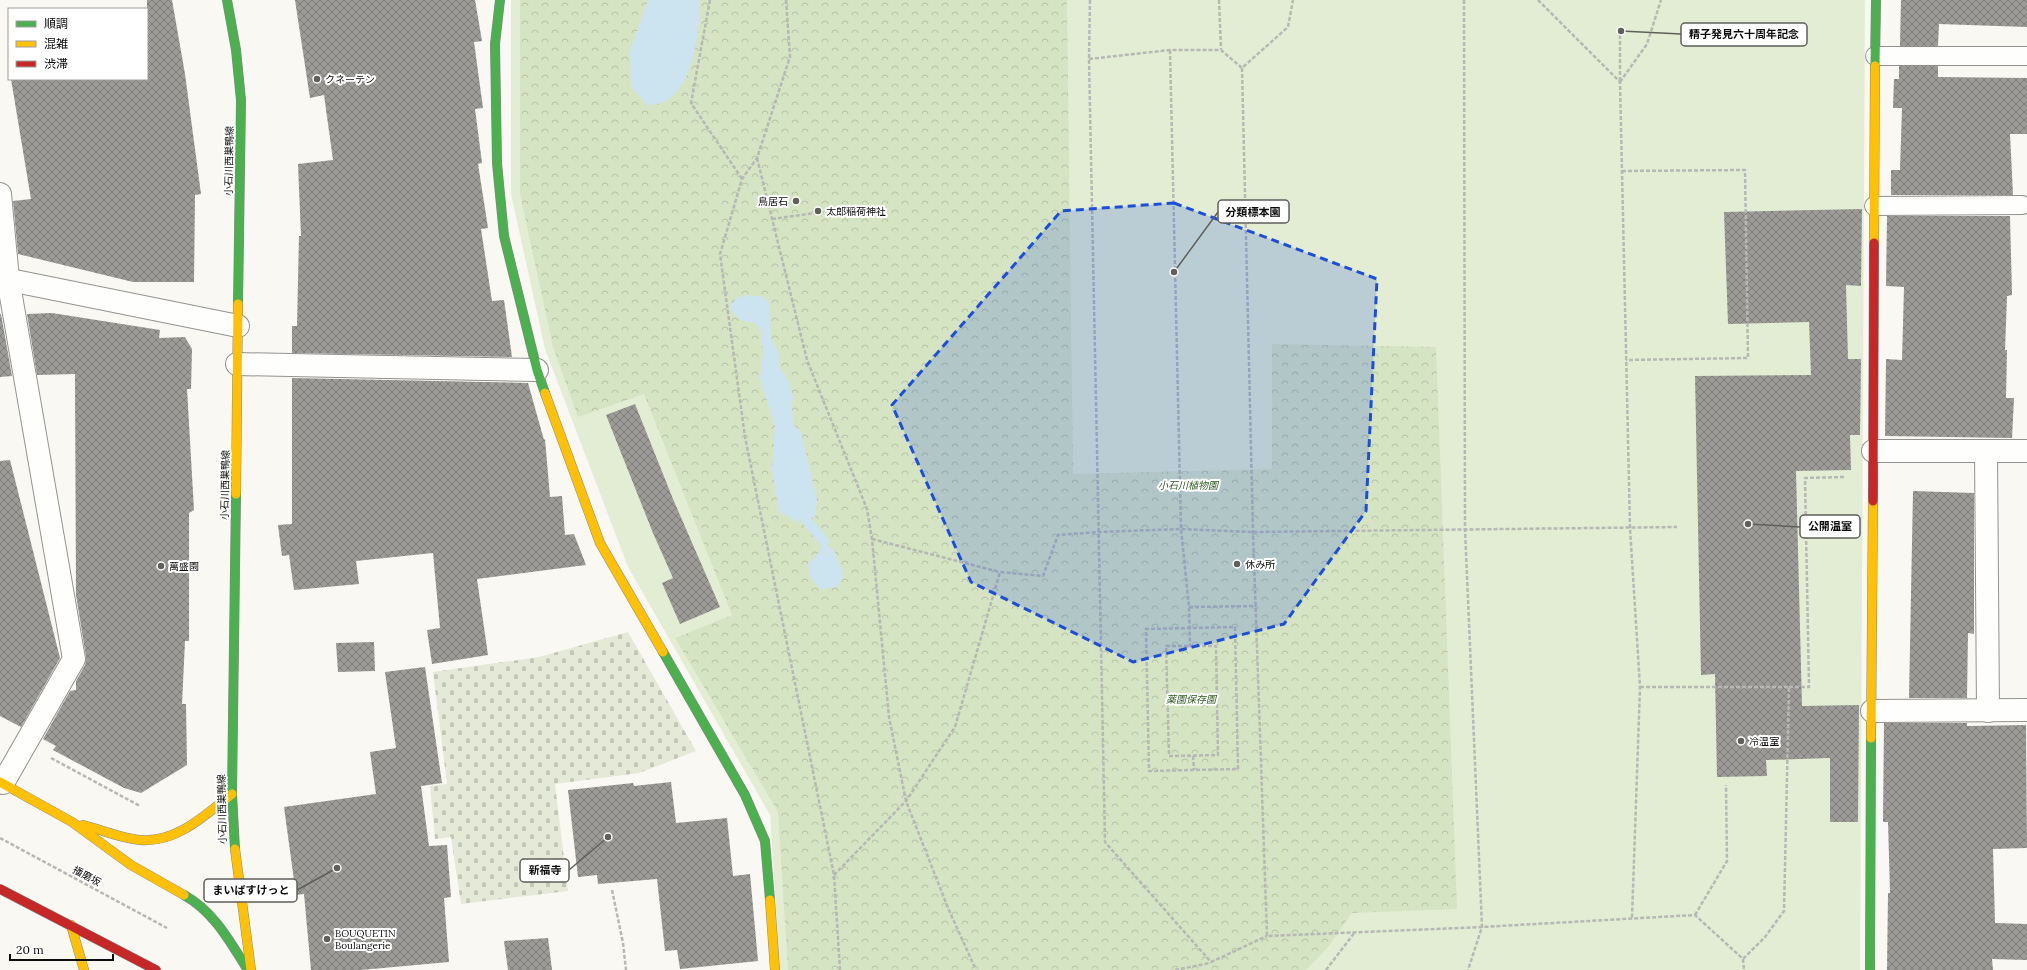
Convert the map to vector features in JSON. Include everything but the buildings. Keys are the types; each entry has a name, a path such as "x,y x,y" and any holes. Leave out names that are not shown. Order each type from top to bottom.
{"street":[{"name":"小石川西巣鴨線","path":"227,0 236,50 242,100 232,794 234,846 240,907 251,970"},
{"path":"500,0 495,44 497,163 504,236 537,370 600,543 745,795 765,841 775,970"},
{"path":"1870,970 1876,0"},
{"path":"0,194 4,278 74,658 26,743 1,783 72,822 131,865 195,901 220,926 248,970"},
{"path":"4,278 238,326"},
{"path":"237,364 537,370"},
{"path":"1873,451 2027,451"},
{"path":"1986,451 1988,711"},
{"path":"1872,711 2027,710"},
{"path":"72,822 144,840 168,838 186,830 232,794"},
{"path":"0,889 156,970"},
{"path":"71,925 84,970"}],"lane":[{"path":"1875,56 2027,56"},
{"path":"1874,206 2022,205"}],"path":[{"path":"710,0 692,103 742,180"},
{"path":"786,0 790,57 757,158 742,180 720,254 745,437 834,875 840,970"},
{"path":"1090,0 1089,59 1105,842 1211,962"},
{"path":"1219,0 1221,50"},
{"path":"1242,68 1288,28 1293,0"},
{"path":"1464,0 1465,529 1482,927 1468,970"},
{"path":"1538,0 1620,82"},
{"path":"1620,82 1648,44 1661,0"},
{"path":"1620,35 1630,528 1640,687 1632,918"},
{"path":"1089,59 1170,50 1221,50 1242,68 1253,532 1267,936"},
{"path":"1170,50 1180,529 1189,607 1190,646"},
{"path":"757,158 806,360 867,509 872,539 889,717 906,801 948,908 976,970"},
{"path":"1622,171 1745,170 1748,358 1626,360"},
{"path":"772,219 837,210"},
{"path":"1640,687 1809,687 1805,478 1847,477"},
{"path":"872,539 1000,572 1043,576 1058,535 1180,529 1253,532 1677,527"},
{"path":"834,875 906,801 955,727 1000,572"},
{"path":"1189,607 1256,606"},
{"path":"1235,627 1238,769 1149,771 1146,629 1190,628 1235,627"},
{"path":"1166,646 1216,646 1218,755 1193,756 1169,756 1166,646"},
{"path":"1743,959 1765,937 1784,911 1789,687"},
{"path":"26,743 140,806"},
{"path":"1193,756 1194,770"},
{"path":"1695,915 1727,861 1726,785"},
{"name":"播磨坂","path":"0,838 167,928"},
{"path":"612,890 623,944 626,970"},
{"path":"1175,970 1211,962 1267,936 1482,927 1695,915 1743,959 1744,970"},
{"path":"1326,970 1355,932"}],"highlighted area":[{"path":"1174,203 1377,279 1366,511 1284,624 1133,662 971,582 892,405 1061,211"}],"green space":[{"name":"小石川植物園","path":"511,0 1865,0 1860,970 780,970 770,815 628,567 545,349 511,194"},
{"name":"薬園保存園","path":"520,0 1067,0 1073,474 1272,469 1272,344 1436,347 1457,909 1352,913 1328,947 1306,970 788,970 778,812 675,638 732,615 644,394 578,417 553,347 520,194"},
{"path":"628,632 696,751 639,773 555,784 568,891 461,904 451,837 435,839 430,786 447,784 433,672 539,657"}],"water":[{"path":"648,0 700,0 697,40 690,68 684,81 668,100 648,106 631,87 630,51"},
{"path":"748,295 764,297 770,305 771,338 779,353 779,366 789,382 793,397 793,424 801,432 817,500 815,517 796,522 779,511 772,469 775,426 760,379 763,353 761,330 756,323 743,321 737,317 730,307 736,298"},
{"path":"824,541 834,551 844,575 837,587 820,589 810,576 808,564 818,554"}],"waterway":[{"path":"806,520 824,541"}],"traffic: fast":[{"path":"227,0 236,50 241,100 238,304"},
{"path":"500,0 495,44 497,163 504,236 537,370 545,393"},
{"path":"1875,66 1876,0"},
{"path":"235,849 232,794 236,494"},
{"path":"663,652 745,795 765,841 770,900"},
{"path":"1870,970 1871,738"},
{"path":"184,895 204,909 220,927 246,967"}],"traffic: slow":[{"path":"1874,243 1875,66"},
{"path":"236,494 238,304"},
{"path":"545,393 600,543 663,652"},
{"path":"1871,738 1873,501"},
{"path":"0,782 72,822 131,865 184,895"},
{"path":"83,825 126,838 153,840 166,837 190,826 232,794"},
{"path":"235,849 251,970"},
{"path":"770,900 775,970"},
{"path":"71,925 84,970"}],"traffic: jam":[{"path":"1873,501 1874,243"},
{"path":"0,889 156,970"}],"place":[{"name":"精子発見六十周年記念","path":"1621,31"},
{"name":"クネーテン","path":"317,79"},
{"name":"鳥居石","path":"796,201"},
{"name":"太郎稲荷神社","path":"818,211"},
{"name":"分類標本園","path":"1174,272"},
{"name":"公開温室","path":"1748,524"},
{"name":"休み所","path":"1237,564"},
{"name":"萬盛園","path":"161,566"},
{"name":"冷温室","path":"1741,741"},
{"name":"新福寺","path":"608,837"},
{"name":"まいばすけっと","path":"337,868"},
{"name":"BOUQUETIN Boulangerie","path":"327,939"}]}
